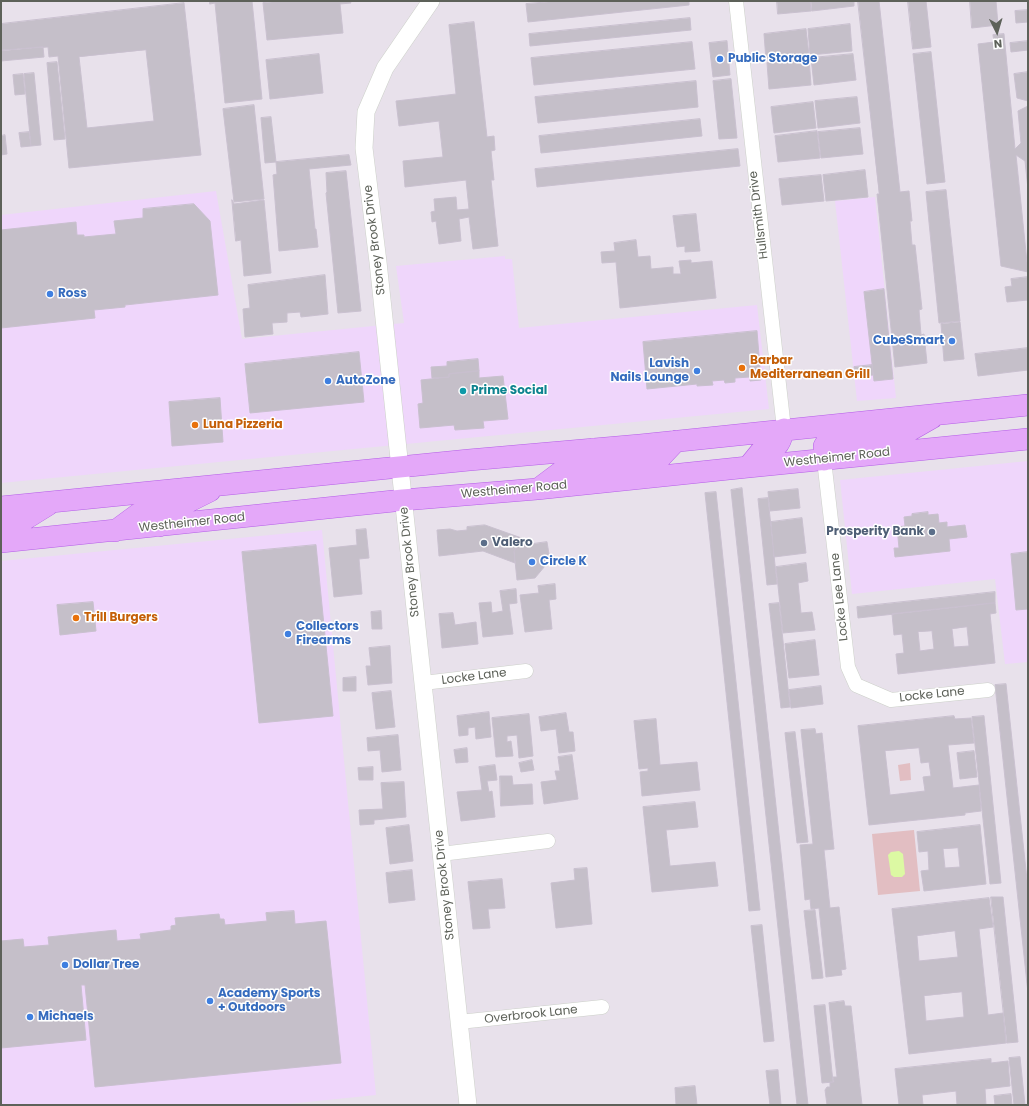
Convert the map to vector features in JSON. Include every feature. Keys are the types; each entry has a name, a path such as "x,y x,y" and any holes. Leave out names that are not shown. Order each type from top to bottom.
{"main road":[{"path":"1,508 1028,405"},
{"path":"824,460 824,446 826,443 904,434 939,414"},
{"path":"748,467 761,451 774,449 781,443 784,430"},
{"name":"Westheimer Road","path":"1,542 403,500 537,489 870,454 1028,440"},
{"path":"583,484 600,467 606,464 660,458 676,441"},
{"path":"537,489 562,471 572,470 582,464 593,449"},
{"path":"160,526 163,515 171,508 178,507 221,486"},
{"path":"114,531 138,514 153,510 157,503 159,492"},
{"path":"1,529 7,525 19,523 54,502"}],"street":[{"name":"Stoney Brook Drive","path":"431,1 385,68 366,112 364,148 378,262 468,1105"},
{"name":"Stoney Brook Drive","path":"410,31 445,1"},
{"name":"Hullsmith Drive","path":"736,1 784,430"},
{"name":"Locke Lee Lane","path":"824,460 848,667 856,685"},
{"name":"Locke Lane","path":"423,684 526,671"},
{"name":"Locke Lane","path":"856,685 891,700 988,690"},
{"path":"441,854 548,841"},
{"name":"Overbrook Lane","path":"460,1022 602,1007"}],"shaded area":[{"path":"216,191 242,339 404,323 396,266 505,256 505,259 512,259 519,328 757,305 769,409 1,483 1,215"},
{"path":"875,197 896,398 857,401 835,201"},
{"path":"1028,461 1028,662 1005,664 995,579 852,594 840,480"},
{"path":"322,530 376,1095 278,1105 1,1105 1,561"},
{"path":"910,763 911,780 900,781 898,765"},
{"path":"914,830 920,891 878,895 872,834"},
{"path":"899,851 903,854 905,874 902,877 894,877 891,875 888,855 891,852"}],"building":[{"path":"210,1 252,1 262,99 225,103 215,3 210,4"},
{"path":"280,1 350,1 351,3 340,4 343,33 267,40 263,3"},
{"path":"559,1 689,1 689,5 528,22 526,4"},
{"path":"777,1 810,1 811,11 778,14"},
{"path":"811,1 854,1 854,6 812,11"},
{"path":"858,1 879,1 900,192 909,191 912,221 910,221 912,245 915,245 922,309 919,310 921,335 924,334 927,363 895,367 877,194 879,194"},
{"path":"908,1 926,1 931,47 913,49"},
{"path":"970,1 996,1 998,25 972,28"},
{"path":"184,3 201,155 69,168 58,56 49,57 48,47 1,50 1,24","holes":["146,50 154,121 87,128 79,57"]},
{"path":"1028,10 1028,22 1016,23 1015,11"},
{"path":"690,18 691,30 530,46 529,34"},
{"path":"474,22 487,137 494,136 495,150 491,151 494,180 491,180 498,246 473,249 469,217 459,219 461,241 439,244 436,221 432,222 431,212 435,211 434,199 456,197 457,210 469,209 466,180 405,187 403,161 443,157 439,121 399,126 396,101 456,94 449,25"},
{"path":"850,24 852,51 810,55 808,29"},
{"path":"806,29 809,55 766,60 764,34"},
{"path":"1004,34 1015,149 1021,143 1018,111 1028,106 1028,189 1025,161 1016,155 1028,272 1001,266 978,44 994,42 993,35"},
{"name":"Public Storage","path":"727,41 730,75 713,77 709,43"},
{"path":"1028,41 1028,50 1011,52 1010,43"},
{"path":"692,42 695,69 534,85 531,58"},
{"path":"43,47 44,57 1,61 1,51"},
{"path":"931,52 945,182 927,184 913,54"},
{"path":"319,54 323,93 270,99 266,60"},
{"path":"853,54 856,80 814,85 811,58"},
{"path":"809,58 811,85 769,89 767,63"},
{"path":"57,62 65,139 54,140 47,63"},
{"path":"1028,72 1028,101 1017,98 1014,74"},
{"path":"34,73 41,145 31,146 24,74"},
{"path":"23,74 25,94 15,95 13,75"},
{"path":"731,79 737,138 719,139 713,81"},
{"path":"696,81 698,107 538,123 535,97"},
{"path":"857,97 860,123 818,128 815,101"},
{"path":"813,102 816,128 774,133 771,107"},
{"path":"254,105 264,199 234,202 223,109"},
{"path":"271,117 276,162 265,163 261,118"},
{"path":"700,119 702,136 541,153 539,136"},
{"path":"860,128 863,154 821,158 818,132"},
{"path":"817,131 820,158 778,162 775,136"},
{"path":"29,132 31,146 21,147 19,133"},
{"path":"5,135 7,154 1,155 1,136"},
{"path":"738,149 740,166 537,187 535,169"},
{"path":"349,155 351,165 309,169 318,247 279,251 273,175 277,174 276,162"},
{"path":"865,170 868,197 826,201 823,175"},
{"path":"346,171 361,311 338,313 326,193 326,173"},
{"path":"821,175 824,201 782,205 779,179"},
{"path":"946,190 960,321 939,323 926,192"},
{"path":"232,200 234,204 264,200 271,273 244,276 241,240 236,241"},
{"path":"194,204 210,221 218,295 125,305 125,307 94,310 95,318 1,328 1,230 76,222 77,235 84,235 84,237 116,234 114,221 143,218 143,209"},
{"path":"696,214 700,251 685,252 685,246 677,247 673,216"},
{"path":"636,240 638,257 650,256 651,269 673,267 673,274 681,274 679,261 691,260 691,263 712,261 716,298 620,308 616,262 602,263 601,252 615,251 614,243"},
{"path":"325,275 328,314 301,317 300,312 287,313 287,322 272,323 273,334 245,337 243,309 250,308 248,285"},
{"path":"1028,277 1028,300 1007,302 1005,287 1012,286 1011,279"},
{"path":"884,289 893,379 874,381 864,292"},
{"name":"CubeSmart","path":"960,322 964,359 944,361 941,324"},
{"path":"757,331 761,380 750,381 750,377 735,378 735,382 725,383 724,380 712,381 713,385 697,386 697,384 647,389 643,342"},
{"path":"1028,348 1028,370 978,376 975,354"},
{"path":"359,352 364,402 250,413 245,364"},
{"path":"478,359 479,371 449,374 449,377 432,378 431,367 447,366 447,362"},
{"path":"872,365 873,375 855,377 854,367"},
{"name":"Prime Social","path":"479,371 479,378 503,376 508,419 483,421 484,428 455,430 454,425 420,428 418,404 423,403 421,380 449,377 449,374"},
{"path":"220,398 223,442 172,446 169,402"},
{"path":"742,488 808,1105 797,1105 731,490"},
{"path":"798,489 800,508 770,511 768,492"},
{"path":"716,492 760,910 749,911 705,493"},
{"path":"768,498 777,584 767,585 758,499"},
{"name":"Prosperity Bank","path":"928,512 928,515 938,514 939,523 947,522 947,527 965,525 967,537 949,539 950,551 895,557 894,548 899,548 897,527 905,526 904,517 912,516 912,514"},
{"path":"802,518 806,553 774,557 771,522"},
{"name":"Valero","path":"485,525 530,541 530,544 518,546 514,551 515,563 483,551 439,556 437,530 467,530 467,527"},
{"path":"366,529 369,558 359,559 362,594 334,597 329,548 357,545 356,530"},
{"name":"Circle K","path":"547,542 550,560 535,578 517,580 514,551 518,546"},
{"name":"Collectors Firearms","path":"316,545 333,716 259,723 242,552"},
{"path":"1028,552 1028,609 1016,610 1011,554"},
{"path":"806,563 808,581 798,583 801,613 812,612 815,630 783,633 776,567"},
{"path":"555,584 556,599 549,600 552,629 525,632 520,595 539,593 538,586"},
{"path":"516,589 517,603 509,604 513,634 483,637 479,603 491,602 492,613 503,611 500,591"},
{"path":"995,592 995,603 858,618 857,607"},
{"name":"Trill Burgers","path":"93,602 96,631 60,635 57,605"},
{"path":"779,603 790,707 781,708 769,604"},
{"path":"995,603 996,613 990,614 995,663 898,674 896,654 904,653 902,634 894,635 892,614","holes":["967,627 969,646 954,647 952,629","932,631 934,649 920,651 918,632"]},
{"path":"381,611 382,629 372,629 371,612"},
{"path":"453,613 455,625 476,622 478,644 442,648 439,614"},
{"path":"815,640 819,675 789,678 785,644"},
{"path":"390,646 392,683 368,685 366,666 371,666 369,648"},
{"path":"356,677 356,691 343,691 343,678"},
{"path":"1006,684 1028,889 1028,993 995,685"},
{"path":"821,686 823,704 791,708 789,690"},
{"path":"391,691 395,727 376,729 372,693"},
{"path":"489,712 491,737 476,739 475,727 468,728 468,735 459,736 457,716"},
{"path":"566,713 569,732 573,732 575,751 559,753 556,729 541,731 539,717"},
{"path":"529,714 533,756 519,758 517,735 507,736 507,742 511,741 513,756 496,757 492,718"},
{"path":"954,716 955,719 971,718 974,743 948,745 953,788 979,785 981,811 965,813 965,815 869,825 858,726","holes":["919,748 921,763 929,762 931,776 923,777 925,791 890,795 885,751"]},
{"path":"984,716 1001,883 990,884 972,717"},
{"path":"656,719 660,765 697,762 700,790 642,796 640,772 648,771 648,768 639,769 634,721"},
{"path":"815,729 816,734 822,733 834,849 824,850 830,908 839,907 846,969 841,970 842,975 826,977 819,908 811,909 810,899 805,900 800,845 813,844 801,730"},
{"path":"795,732 808,842 797,843 785,733"},
{"path":"398,735 401,770 382,772 380,750 368,751 367,738"},
{"path":"467,748 468,762 456,763 454,750"},
{"path":"974,751 977,777 960,779 957,753"},
{"path":"572,755 578,799 544,804 541,782 557,780 555,771 560,771 558,757"},
{"path":"532,760 534,770 521,772 519,763"},
{"path":"495,765 497,780 487,781 489,792 492,791 495,817 461,821 457,792 482,790 479,767"},
{"path":"373,767 373,780 359,780 358,768"},
{"path":"500,776 512,776 513,785 532,784 533,804 501,806"},
{"path":"404,782 406,817 374,820 374,824 360,825 359,810 383,809 381,783"},
{"path":"695,802 698,827 666,830 670,866 715,862 718,886 652,892 643,807"},
{"path":"409,825 413,861 390,864 386,828"},
{"path":"980,825 986,884 924,891 921,871 929,870 928,851 919,852 917,832","holes":["958,848 960,867 945,868 943,849"]},
{"path":"587,868 592,924 556,928 551,883 575,880 574,869"},
{"path":"412,870 415,900 389,903 386,873"},
{"path":"502,879 505,908 488,909 490,928 473,929 468,882"},
{"path":"991,897 1003,897 1018,1042 1007,1043"},
{"path":"989,898 993,927 979,929 988,1015 1003,1013 1006,1043 909,1054 892,909","holes":["955,931 958,957 919,961 917,936","962,992 964,1017 926,1021 924,996"]},
{"path":"815,910 823,978 812,979 804,911"},
{"path":"294,911 295,924 326,921 341,1063 95,1087 85,985 81,985 86,1040 1,1048 1,941 23,939 24,947 49,945 48,937 116,930 117,941 141,939 140,934 171,930 171,926 176,925 175,918 219,914 220,919 224,919 225,925 267,921 266,913"},
{"path":"762,925 774,1041 764,1042 751,926"},
{"path":"844,1001 845,1006 851,1006 862,1105 827,1105 825,1090 827,1087 830,1087 830,1082 834,1082 833,1077 837,1077 829,1003"},
{"path":"825,1005 833,1082 822,1083 814,1006"},
{"path":"1020,1057 1025,1105 1014,1105 1009,1058"},
{"path":"991,1059 991,1063 1008,1061 1010,1086 985,1089 986,1105 957,1105 956,1091 922,1095 923,1105 899,1105 895,1069"},
{"path":"778,1070 781,1105 770,1105 766,1071"},
{"path":"695,1086 697,1105 676,1105 675,1088"},
{"path":"1011,1094 1012,1105 995,1105 994,1096"}],"place":[{"name":"Public Storage","path":"720,59"},
{"name":"Ross","path":"50,294"},
{"name":"CubeSmart","path":"952,341"},
{"name":"Barbar Mediterranean Grill","path":"742,368"},
{"name":"Lavish Nails Lounge","path":"697,371"},
{"name":"AutoZone","path":"328,381"},
{"name":"Prime Social","path":"463,391"},
{"name":"Luna Pizzeria","path":"195,425"},
{"name":"Prosperity Bank","path":"932,532"},
{"name":"Valero","path":"484,543"},
{"name":"Circle K","path":"532,562"},
{"name":"Trill Burgers","path":"76,618"},
{"name":"Collectors Firearms","path":"288,634"},
{"name":"Dollar Tree","path":"65,965"},
{"name":"Academy Sports + Outdoors","path":"210,1001"},
{"name":"Michaels","path":"30,1017"}]}
